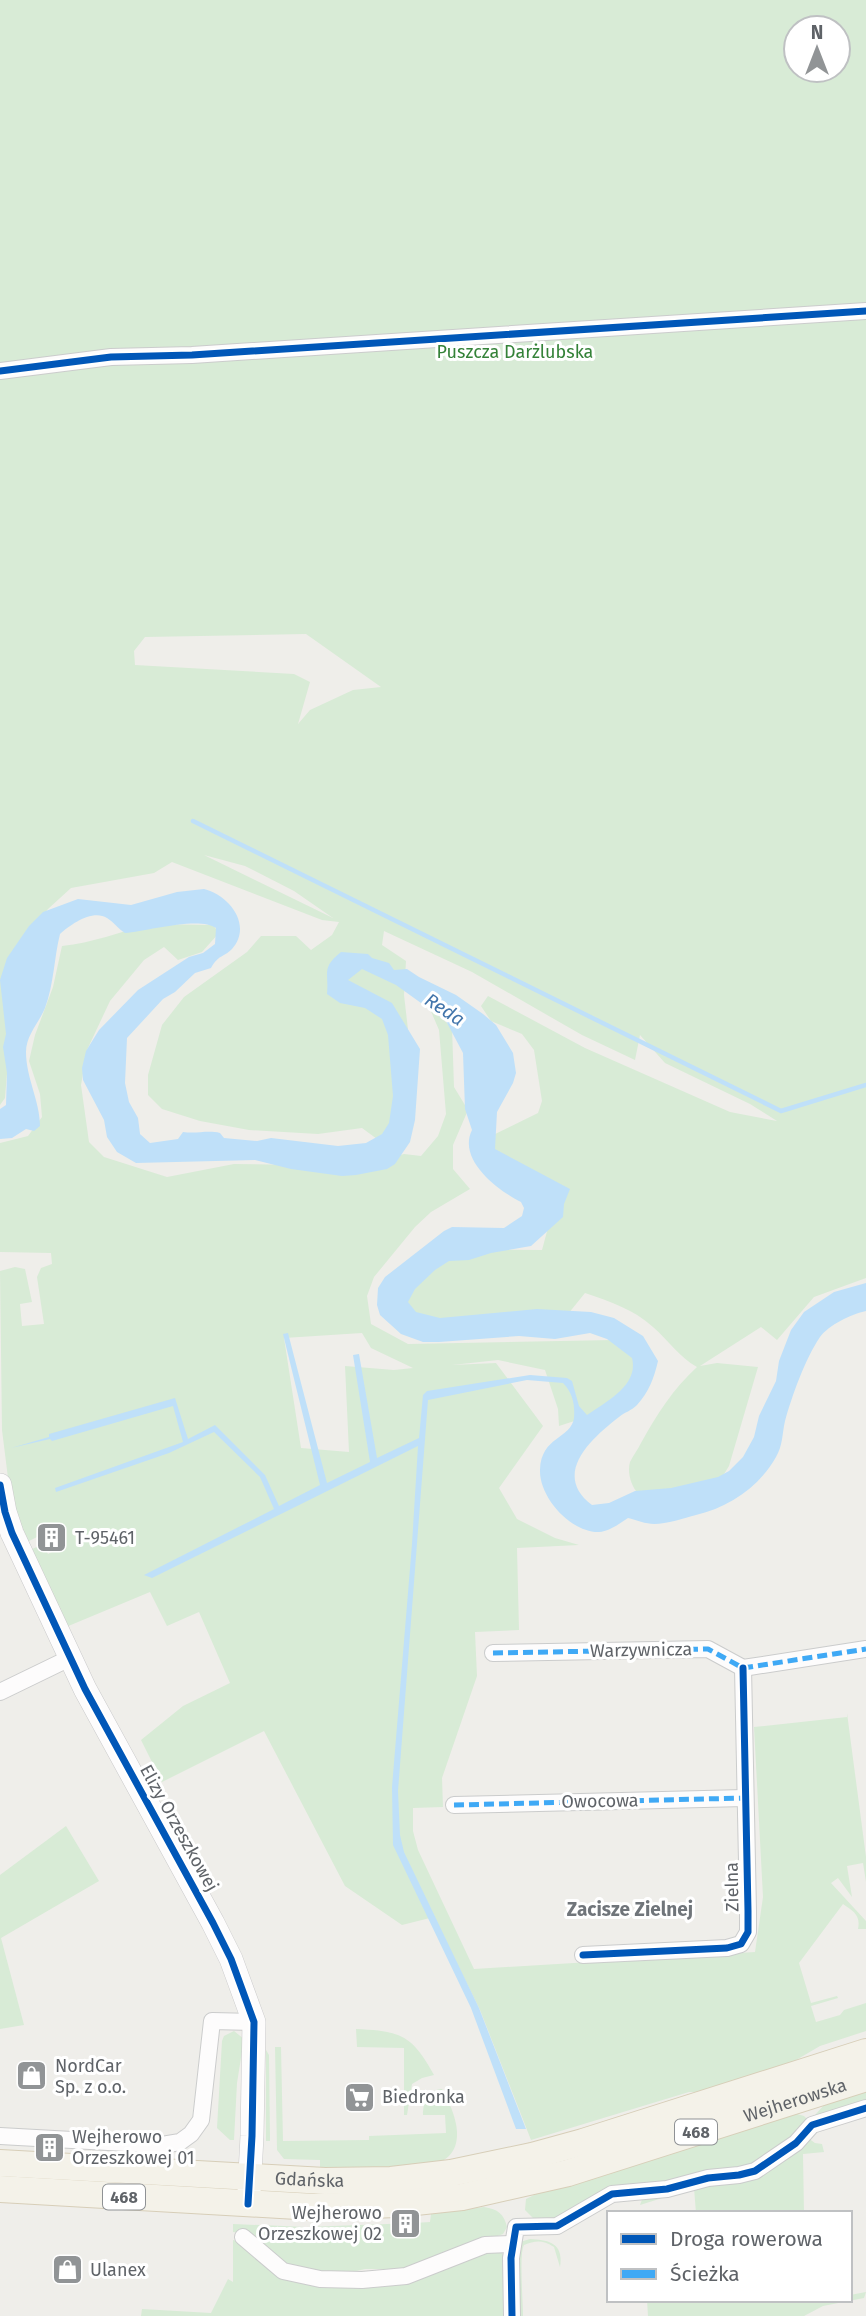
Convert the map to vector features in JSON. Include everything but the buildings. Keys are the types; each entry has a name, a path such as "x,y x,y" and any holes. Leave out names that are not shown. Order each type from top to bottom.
{"main road":[{"name":"Wejherowska","path":"532,2156 866,2052"},
{"name":"Wejherowska","path":"524,2184 582,2169 866,2078"},
{"name":"Gdańska","path":"0,2163 325,2181 391,2180 451,2173 532,2156"},
{"name":"Gdańska","path":"0,2189 248,2204 352,2207 462,2197 524,2184"}],"street":[{"path":"0,371 111,357 192,355 866,311"},
{"name":"Elizy Orzeszkowej","path":"0,1485 6,1535 231,1959 254,2022 248,2204"},
{"path":"743,1668 866,1648"},
{"name":"Warzywnicza","path":"493,1653 708,1649 743,1668"},
{"path":"0,1692 70,1658"},
{"name":"Zielna","path":"583,1955 727,1948 741,1944 748,1932 743,1668"},
{"name":"Owocowa","path":"454,1805 745,1798"},
{"path":"0,2136 141,2145 180,2142 191,2134 201,2120 212,2021 254,2022"},
{"path":"512,2316 510,2258 516,2227 557,2226 612,2194 667,2189 709,2178 755,2171 796,2143 812,2125 866,2108"},
{"path":"243,2237 283,2271 320,2279 341,2280 406,2276 485,2245 513,2244"}],"green space":[{"name":"Puszcza Darżlubska","path":"0,0 866,0 866,1278 814,1297 777,1340 761,1327 700,1366 717,1363 758,1367 729,1466 718,1484 638,1493 633,1487 629,1470 631,1460 666,1402 697,1367 638,1315 585,1293 568,1314 408,1321 397,1293 428,1249 542,1250 549,1224 491,1171 487,1138 538,1113 542,1101 534,1050 522,1034 491,1021 481,1006 488,996 585,1048 730,1112 777,1121 750,1104 665,1063 640,1035 635,1060 582,1035 472,972 384,931 382,945 406,961 404,995 409,1038 402,1135 377,1139 362,1128 318,1134 249,1130 200,1121 162,1109 148,1095 148,1075 162,1025 184,997 247,952 261,936 296,936 311,950 332,935 339,922 322,920 172,862 154,873 71,888 48,909 24,939 12,1011 5,1098 0,1105","holes":["306,634 381,687 353,690 310,710 298,724 310,682 294,674 135,665 134,651 145,637","204,855 245,866 294,891 333,918"]},
{"path":"149,924 213,925 219,933 202,952 178,960 164,947 144,960 110,1001 87,1050 81,1085 89,1142 104,1157 167,1177 234,1164 357,1166 404,1154 421,1156 438,1136 446,1114 439,1030 430,1009 452,1027 454,1087 468,1110 453,1145 453,1169 470,1189 431,1212 415,1227 374,1277 367,1296 371,1324 408,1344 613,1340 648,1367 596,1414 559,1426 558,1409 545,1370 498,1360 452,1365 496,1363 543,1426 499,1488 517,1519 555,1538 579,1545 517,1548 519,1630 475,1632 477,1676 442,1778 443,1807 413,1808 413,1831 418,1850 474,1969 755,1952 763,1897 754,1727 847,1717 847,1713 866,1857 866,1882 863,1863 847,1866 852,1897 838,1878 831,1883 866,1921 866,1929 858,1929 857,1917 843,1904 799,1963 811,2003 837,1996 838,1998 811,2006 816,2022 866,2003 866,2031 820,2046 791,2063 702,2092 689,2092 531,2140 480,2010 434,1917 402,1925 345,1886 264,1731 162,1782 141,1740 183,1706 230,1683 199,1612 167,1626 150,1592 66,1627 30,1550 43,1544 48,1554 66,1544 57,1527 27,1542 11,1502 2,1430 0,1271 15,1267 25,1269 32,1302 20,1304 22,1326 44,1324 37,1277 41,1268 52,1264 51,1253 0,1252 0,1143 28,1136 42,1117 40,1094 29,1061 35,1035 53,987 62,946 95,940","holes":["362,1333 371,1348 413,1368 394,1370 345,1366 349,1452 301,1448 284,1338"]},
{"path":"66,1826 99,1881 1,1938 24,2025 0,2029 0,1875"},
{"path":"356,2029 384,2031 404,2038 419,2051 434,2075 412,2084 407,2115 404,2115 404,2048 357,2047"},
{"path":"234,2031 244,2039 237,2083 234,2140 230,2140 217,2128 222,2041 224,2036"},
{"path":"275,2047 281,2047 283,2141 369,2140 369,2136 446,2133 445,2115 423,2115 427,2098 442,2089 455,2119 457,2141 454,2150 436,2164 420,2167 320,2172 320,2160 284,2159 277,2150"},
{"path":"266,2050 269,2055 270,2141 266,2141"},
{"path":"866,2091 866,2104 817,2121 815,2115 825,2104"},
{"path":"797,2114 808,2120 807,2129 750,2170 634,2189 559,2221 536,2221 525,2210 526,2199 538,2193 579,2183"},
{"path":"808,2138 822,2144 824,2152 803,2154 804,2211 696,2211 694,2188 640,2205 643,2197 728,2179"},
{"path":"484,2207 502,2215 507,2227 503,2234 408,2269 365,2269 339,2275 295,2271 247,2234 233,2232 233,2224 306,2227 430,2222 431,2214"},
{"path":"530,2239 554,2244 560,2253 560,2267 554,2247 539,2242 524,2245 521,2267 523,2316 517,2316 514,2284 520,2242"},
{"path":"233,2240 248,2244 274,2273 383,2286 488,2248 501,2251 506,2262 509,2316 141,2316 142,2309 211,2313 228,2279 233,2282"},
{"path":"866,2292 864,2298 852,2300 852,2295"},
{"path":"647,2302 844,2302 823,2306 804,2316 648,2316"}],"water":[{"name":"Reda","path":"204,889 222,898 235,912 240,930 238,940 211,968 195,973 175,992 163,999 127,1038 125,1083 129,1102 138,1118 140,1134 150,1143 178,1139 183,1132 211,1132 220,1133 224,1138 257,1141 271,1138 338,1146 366,1143 382,1134 389,1123 393,1096 388,1035 382,1019 365,1008 340,1003 327,994 328,967 341,952 368,954 372,958 389,963 394,970 407,969 456,995 483,1014 496,1025 513,1053 516,1073 497,1112 495,1149 570,1189 564,1204 563,1217 531,1246 469,1260 449,1261 415,1289 408,1302 416,1312 440,1318 537,1309 591,1312 614,1318 643,1336 658,1361 648,1390 637,1405 598,1435 580,1457 575,1469 575,1481 580,1493 592,1505 609,1503 635,1491 671,1488 718,1477 729,1471 743,1457 754,1437 759,1416 776,1381 779,1361 791,1330 804,1312 834,1292 866,1283 866,1311 847,1317 829,1328 809,1356 788,1411 780,1448 769,1468 752,1486 731,1501 681,1519 654,1524 628,1518 611,1529 599,1532 578,1527 559,1512 545,1491 540,1470 545,1450 568,1430 574,1418 573,1399 563,1383 527,1380 428,1400 398,1791 400,1835 404,1852 479,2008 526,2129 516,2129 471,2008 393,1845 392,1787 418,1446 152,1578 144,1575 274,1509 260,1477 214,1432 169,1453 56,1492 55,1488 183,1442 173,1406 52,1441 50,1439 11,1448 49,1437 49,1434 175,1398 188,1439 215,1425 265,1475 279,1506 320,1485 283,1334 288,1333 327,1483 370,1462 353,1355 359,1354 377,1458 419,1438 423,1395 427,1391 530,1375 567,1378 572,1381 579,1406 587,1415 620,1391 631,1376 632,1358 607,1339 590,1333 555,1339 519,1336 423,1342 401,1334 380,1315 377,1305 378,1288 385,1277 444,1231 452,1227 504,1228 522,1216 524,1208 521,1202 483,1173 470,1152 472,1130 465,1109 463,1053 446,1021 396,985 362,969 348,980 392,1003 420,1049 415,1120 410,1142 395,1164 387,1169 342,1176 291,1169 255,1160 136,1163 117,1152 107,1137 104,1120 83,1080 82,1068 86,1051 99,1030 138,990 189,957 203,953 215,944 216,928 198,923 125,933 109,920 95,915 82,919 60,934 48,999 28,1040 27,1062 40,1126 34,1131 26,1129 12,1138 0,1139 0,1109 6,1105 7,1073 0,980 7,958 29,926 43,912 78,899 131,905 177,892"}],"waterway":[{"path":"193,821 781,1111 866,1085"}],"marked path":[{"path":"493,1653 708,1649 743,1668 866,1649"},
{"path":"454,1805 745,1798"}],"cycle path":[{"path":"0,371 111,357 192,355 866,311"},
{"path":"0,1485 12,1533 85,1689 213,1923 231,1959 254,2022 248,2204"},
{"path":"583,1955 727,1948 741,1944 748,1932 743,1668"},
{"path":"512,2316 511,2258 516,2227 557,2226 612,2194 667,2189 708,2178 755,2171 796,2143 812,2125 866,2108"}],"place":[{"name":"T-95461","path":"52,1538"},
{"name":"NordCar Sp. z o.o.","path":"32,2076"},
{"name":"Biedronka","path":"359,2097"},
{"name":"Wejherowo Orzeszkowej 01","path":"49,2147"},
{"name":"Wejherowo Orzeszkowej 02","path":"405,2223"},
{"name":"Ulanex","path":"67,2270"}],"district":[{"name":"Zacisze Zielnej","path":"630,1909"}]}
